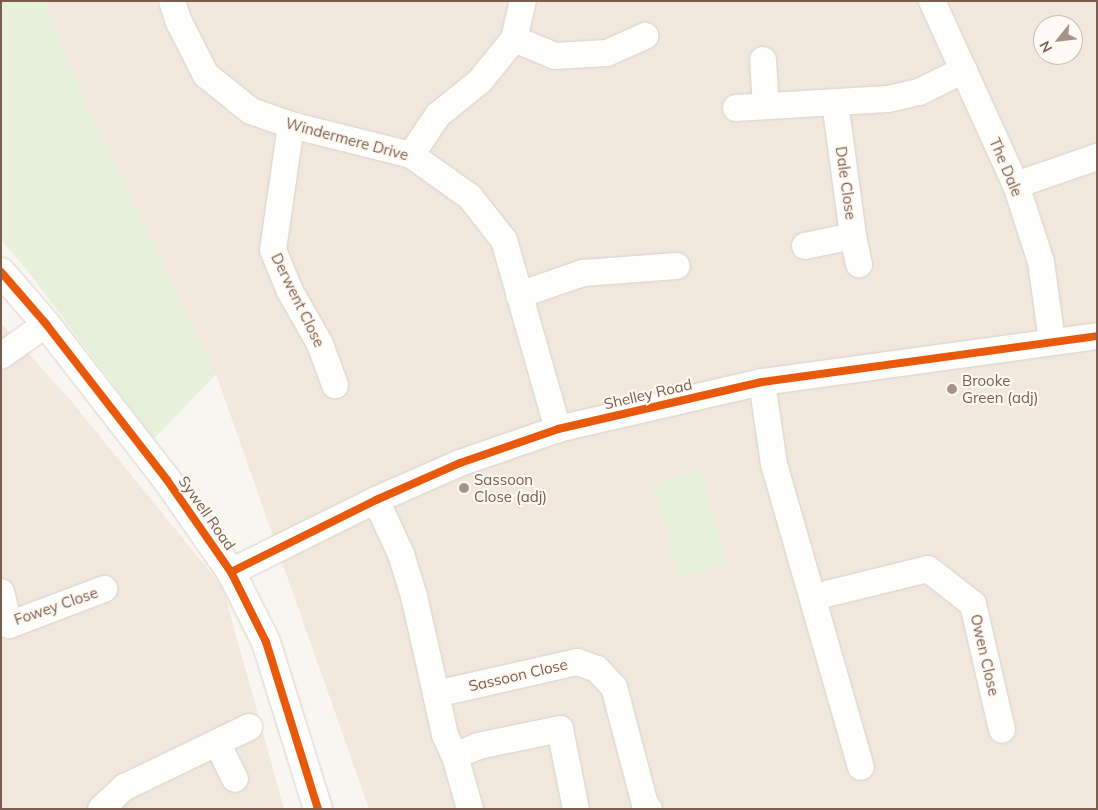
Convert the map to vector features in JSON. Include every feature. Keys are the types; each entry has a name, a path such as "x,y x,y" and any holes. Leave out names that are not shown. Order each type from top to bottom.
{"street":[{"name":"Windermere Drive","path":"172,1 179,22 206,75 251,111 291,125 411,155 470,197 504,240 558,429"},
{"path":"411,155 438,115 480,81 514,39 523,1"},
{"name":"The Dale","path":"932,1 1016,185 1041,262 1052,341"},
{"path":"514,39 555,56 607,52 645,36"},
{"path":"763,60 766,106"},
{"path":"736,108 888,99 919,92 964,70"},
{"name":"Dale Close","path":"835,102 853,236 859,264"},
{"name":"Derwent Close","path":"291,125 273,250 290,291 320,344 335,385"},
{"path":"1016,185 1097,157"},
{"path":"805,246 853,236"},
{"path":"519,295 583,273 677,266"},
{"name":"Sywell Road","path":"1,272 46,324 167,480 231,572 266,642 318,809"},
{"path":"1,356 46,324"},
{"name":"Shelley Road","path":"231,572 376,500 460,463 558,429 762,382 1097,336"},
{"path":"762,382 774,464 862,767"},
{"path":"376,500 401,554 414,596 445,735 455,756 470,809"},
{"name":"Owen Close","path":"814,597 928,569 973,604 1002,730"},
{"name":"Fowey Close","path":"1,592 9,625 104,589"},
{"name":"Sassoon Close","path":"436,694 577,662 597,669 614,688 645,804 649,809"},
{"path":"101,809 125,787 249,727"},
{"path":"455,756 478,746 560,729 576,809"},
{"path":"217,743 235,779"}],"shaded area":[{"path":"43,1 1097,1 1097,809 369,809 216,374 89,111"},
{"path":"1,323 72,402 223,588 284,809 1,809"}],"green space":[{"path":"1,1 43,1 89,111 216,374 154,439 27,270 1,240"},
{"path":"701,471 727,565 679,577 653,484"}],"cycle path":[{"path":"1,272 46,324 167,480 231,572 266,642 318,809"},
{"path":"231,572 376,500 460,463 558,429 762,382 1097,336"}],"place":[{"name":"Brooke Green (adj)","path":"952,389"},
{"name":"Sassoon Close (adj)","path":"464,488"}]}
